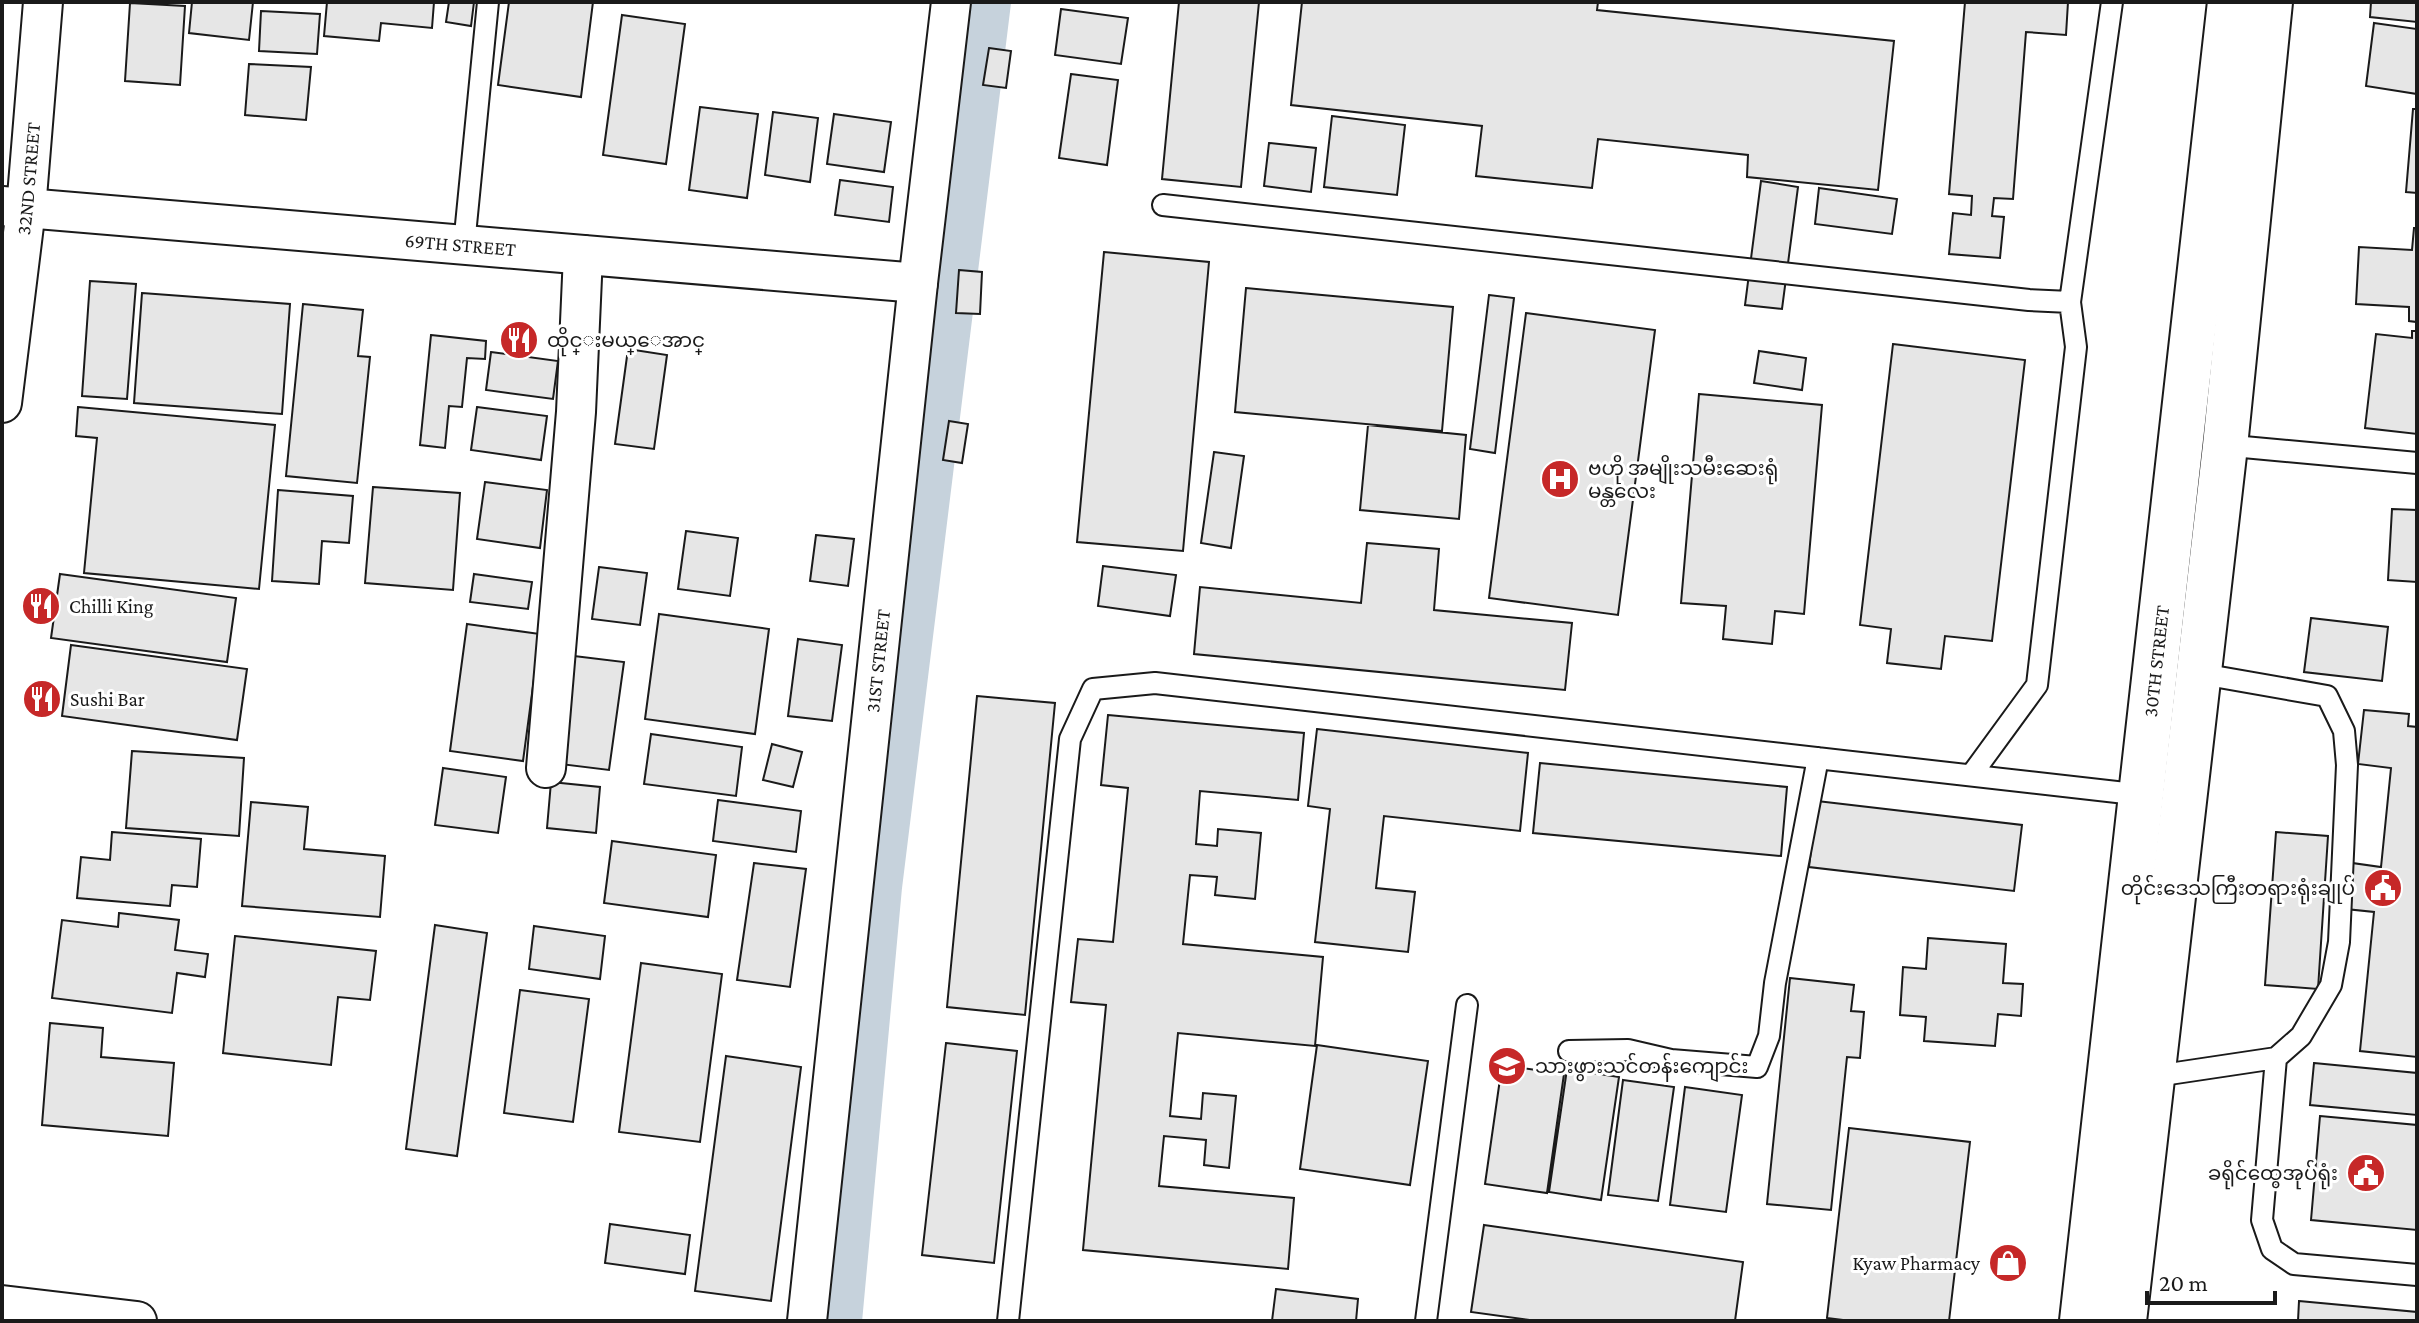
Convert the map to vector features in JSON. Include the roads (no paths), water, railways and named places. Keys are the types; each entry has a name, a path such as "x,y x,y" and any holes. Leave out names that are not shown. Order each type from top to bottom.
{"main road":[{"name":"30TH STREET","path":"2082,1321 2112,1241 2152,1077 2162,798 2156,664 2230,2"},
{"name":"30TH STREET","path":"2124,1321 2112,1241 2109,1077 2162,798 2199,673 2270,2"}],"street":[{"name":"32ND STREET","path":"2,403 14,208 43,2"},
{"name":"31ST STREET","path":"807,1321 951,2"},
{"name":"69TH STREET","path":"14,208 918,283"},
{"path":"546,768 576,412 583,255"},
{"path":"2,1305 137,1321"}],"lane":[{"path":"464,245 488,2"},
{"path":"1972,774 2037,685 2076,347 2070,302 2112,2"},
{"path":"1163,205 2070,302"},
{"path":"2182,438 2225,446 2417,463"},
{"path":"2109,1077 2152,1077 2276,1058 2301,1036 2331,985 2339,942 2347,765 2344,731 2327,696 2156,664"},
{"path":"1008,1321 1070,739 1093,689 1155,683 2162,798"},
{"path":"1569,1051 1628,1050 1671,1060 1757,1067 1769,1036 1775,983 1818,758"},
{"path":"1426,1321 1467,1005"},
{"path":"2276,1058 2262,1220 2272,1249 2294,1264 2417,1275"}],"waterway":[{"path":"839,1321 879,887 988,2"}],"place":[{"name":"ထိုင္းမယ္ေအာင္","path":"519,340"},
{"name":"ဗဟို အမျိုးသမီးဆေးရုံ မန္တလေး","path":"1560,479"},
{"name":"Chilli King","path":"41,606"},
{"name":"Sushi Bar","path":"42,699"},
{"name":"တိုင်းဒေသကြီးတရားရုံးချုပ်","path":"2383,888"},
{"name":"သားဖွားသင်တန်းကျောင်း","path":"1507,1066"},
{"name":"ခရိုင်ထွေအုပ်ရုံး","path":"2366,1173"},
{"name":"Kyaw Pharmacy","path":"2008,1263"}]}
